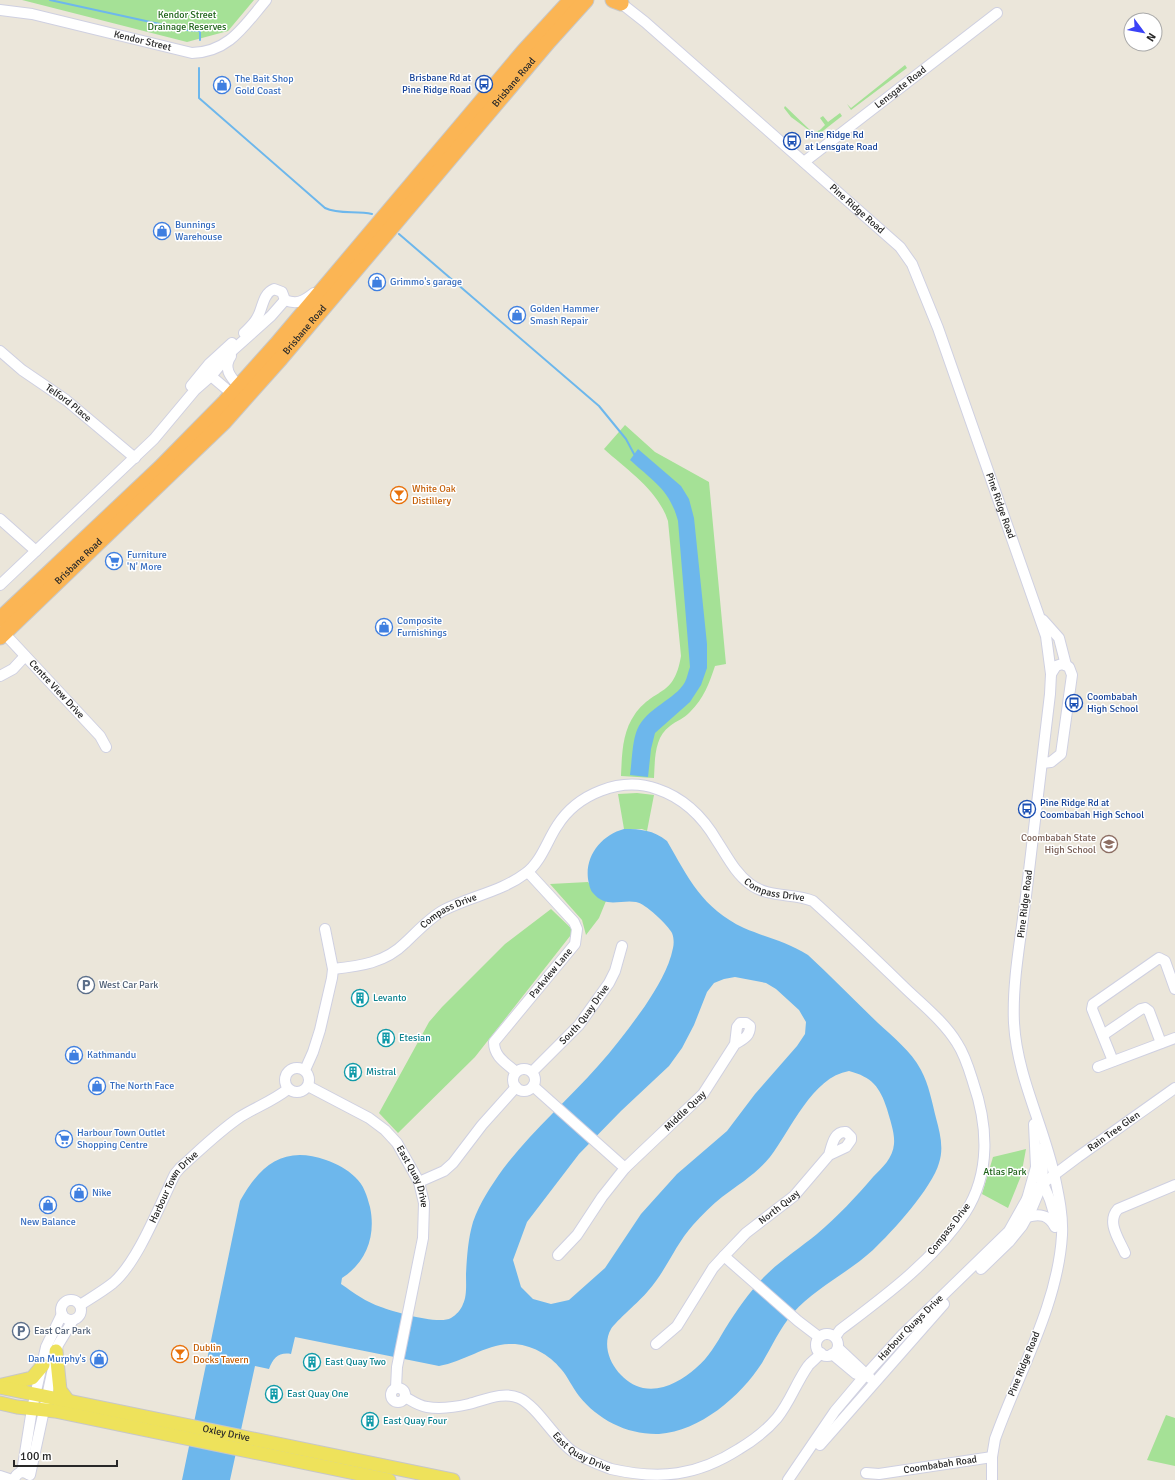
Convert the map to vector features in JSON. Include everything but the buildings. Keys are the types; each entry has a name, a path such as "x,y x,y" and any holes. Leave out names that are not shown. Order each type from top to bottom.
{"highway":[{"path":"556,15 565,0"},
{"name":"Brisbane Road","path":"240,395 328,284 556,15 571,0"},
{"name":"Brisbane Road","path":"1,630 160,468 280,360 560,28 586,0"}],"main road":[{"path":"56,1351 60,1390 69,1402"},
{"path":"0,1386 32,1378 43,1365"},
{"name":"Oxley Drive","path":"0,1386 389,1480"},
{"name":"Oxley Drive","path":"0,1403 189,1432"},
{"name":"Oxley Drive","path":"244,1444 453,1480"}],"street":[{"name":"Kendor Street","path":"0,10 32,14 185,51 205,52 216,49 229,41 266,0"},
{"name":"Pine Ridge Road","path":"620,1 900,247 912,264 938,328 1042,620 1048,647 1051,674 1014,1012 1017,1048 1034,1112 1055,1176 1062,1219 1060,1248 1052,1292 1006,1409 992,1457 992,1480"},
{"name":"Lensgate Road","path":"804,162 997,13"},
{"path":"285,300 299,303 328,284"},
{"path":"183,402 188,391 214,360 256,320 265,297 270,290 274,289 282,292 285,300"},
{"path":"240,395 226,366 229,359 243,343 281,306 285,300"},
{"path":"0,585 159,434 183,402 200,384 211,376 233,350 243,343"},
{"name":"Telford Place","path":"0,351 22,370 66,400 134,458"},
{"path":"211,376 214,360"},
{"path":"211,376 240,395"},
{"path":"0,519 36,551"},
{"path":"1042,620 1059,638 1066,665 1069,667 1072,675 1061,754 1051,762 1042,763"},
{"name":"Centre View Drive","path":"1,630 100,736 106,747"},
{"path":"0,676 13,669 25,656"},
{"path":"1051,674 1056,666 1066,665"},
{"name":"Compass Drive","path":"333,969 374,962 390,955 404,945 424,924 443,911 465,900 499,889 528,872 541,855 557,825 567,812 579,801 595,792 622,785 656,788 676,797 693,809 707,824 739,874 751,885 765,892 802,896 818,906 939,1021 958,1044 968,1064 981,1104 985,1127 981,1176 974,1197 964,1213 926,1259 905,1280 840,1330 835,1337"},
{"name":"Parkview Lane","path":"516,1072 498,1056 494,1049 494,1042 575,944 578,935 574,922 528,872"},
{"path":"304,1070 313,1052 320,1030 333,969 325,929"},
{"name":"South Quay Drive","path":"532,1072 579,1025 609,983 615,971 622,946"},
{"path":"1113,1061 1092,1009 1093,1004 1156,959 1161,958 1165,961 1175,989"},
{"path":"1103,1035 1140,1009 1145,1008 1149,1011 1161,1043"},
{"path":"1098,1067 1175,1038"},
{"name":"Middle Quay","path":"558,1255 577,1235 602,1197 625,1168 703,1094 735,1044"},
{"path":"296,1068 304,1070 309,1077 308,1086 301,1092 297,1093 288,1089 285,1083 287,1073 296,1068"},
{"path":"524,1069 532,1072 535,1078 533,1086 526,1091 516,1087 513,1079 516,1072 524,1069"},
{"name":"East Quay Drive","path":"308,1086 368,1118 385,1130 397,1143 419,1182 424,1203 425,1223 397,1367 396,1388 403,1390 404,1397 428,1407 467,1404 502,1396 517,1397 530,1404 547,1426 572,1451 596,1464 622,1473 643,1477 669,1478 693,1472 717,1463 762,1434 787,1404 808,1366 821,1353"},
{"path":"533,1086 625,1168"},
{"path":"419,1182 444,1171 453,1163 482,1125 516,1087"},
{"name":"Rain Tree Glen","path":"1042,1184 1175,1088"},
{"name":"Harbour Town Drive","path":"80,1305 113,1283 127,1268 175,1174 180,1168 226,1127 242,1116 275,1099 288,1089"},
{"name":"Pine Ridge Road","path":"1034,1112 1036,1167 1054,1209 1060,1248"},
{"name":"Harbour Quays Drive","path":"796,1480 822,1442 946,1301 1009,1242 1027,1217 1042,1184 1044,1143"},
{"name":"North Quay","path":"656,1344 677,1326 713,1268 724,1256 746,1234 788,1201 830,1155"},
{"path":"1028,1199 1036,1167"},
{"name":"Harbour Quays Drive","path":"788,1480 846,1398 864,1377 902,1335 1010,1231 1028,1199 1042,1184"},
{"path":"1125,1253 1112,1222 1113,1214 1118,1209 1175,1185"},
{"path":"1027,1217 1039,1214 1046,1216 1052,1222 1057,1231"},
{"path":"724,1256 749,1280 819,1337"},
{"path":"0,1476 13,1480 18,1474 28,1476 41,1396 61,1339 73,1320 77,1319 81,1313 80,1305 74,1301 67,1301 62,1308 62,1314 48,1343 43,1365 41,1396"},
{"path":"62,1314 66,1319 73,1320"},
{"path":"827,1334 835,1337 838,1342 835,1351 828,1356 821,1353 816,1347 819,1337 827,1334"},
{"path":"835,1351 873,1384"},
{"path":"848,1363 877,1363"},
{"path":"846,1398 852,1382 848,1363"},
{"name":"Coombabah Road","path":"866,1473 879,1474 992,1457"}],"green space":[{"name":"Kendor Street Drainage Reserves","path":"22,0 254,0 228,31 187,42"},
{"path":"905,65 907,68 851,110 847,104 851,108"},
{"path":"785,106 810,130 815,132 820,130 825,125 820,118 823,116 828,122 840,113 842,116 819,134 814,134 791,117 784,108"},
{"path":"625,425 655,452 709,482 726,664 715,666 708,685 695,707 683,718 670,726 661,736 656,750 654,778 621,776 622,752 625,736 627,728 635,714 643,705 669,685 674,679 681,656 668,521 657,500 641,481 604,449"},
{"path":"637,793 654,795 647,831 642,829 624,829 618,794"},
{"path":"588,882 599,898 606,901 599,918 586,935 582,920 550,884"},
{"path":"551,909 574,931 475,1057 398,1133 379,1113 429,1022 505,944"},
{"name":"Atlas Park","path":"1026,1149 1021,1176 1008,1208 982,1194 993,1157"},
{"path":"1166,1415 1175,1418 1175,1466 1147,1460"}],"water":[{"path":"638,449 681,486 689,499 694,518 707,644 707,668 701,685 690,702 655,733 651,749 648,777 630,775 635,735 647,715 675,694 685,682 690,667 678,521 675,510 660,487 630,460"},
{"path":"624,829 641,830 652,832 662,837 667,841 682,868 698,891 717,911 744,928 784,943 808,955 907,1050 917,1063 926,1082 932,1100 941,1146 939,1163 935,1173 920,1197 873,1250 821,1288 793,1313 780,1331 753,1376 731,1400 704,1419 689,1426 659,1434 647,1434 625,1429 614,1424 604,1419 587,1405 563,1372 551,1359 538,1350 524,1345 509,1344 491,1347 457,1361 439,1366 295,1337 291,1354 283,1354 277,1357 272,1362 269,1369 255,1366 230,1480 182,1480 240,1201 256,1177 275,1161 298,1155 311,1156 326,1160 349,1172 363,1187 372,1217 372,1228 368,1247 358,1264 351,1272 342,1278 341,1284 370,1303 416,1317 445,1320 453,1317 461,1308 466,1294 467,1254 471,1228 486,1194 514,1155 586,1079 622,1037 653,993 662,978 671,956 674,943 672,933 670,929 650,910 636,902 603,901 591,890 588,879 588,870 592,854 602,841","holes":["735,977 766,983 776,989 799,1010 806,1022 805,1034 797,1046 755,1094 727,1131 677,1174 641,1214 605,1268 569,1300 551,1304 533,1299 521,1287 513,1260 527,1222 579,1154 621,1111 669,1066 682,1048 694,1025 707,992 714,983","849,1071 864,1076 878,1089 887,1109 894,1135 892,1154 832,1221 777,1265 759,1282 748,1295 709,1355 701,1364 685,1377 665,1387 650,1389 643,1388 626,1380 619,1373 609,1356 607,1347 611,1329 654,1283 681,1241 696,1221 722,1197 765,1163 813,1094 824,1083 836,1075"]}],"waterway":[{"path":"50,0 187,30 200,31 200,40"},
{"path":"199,68 199,98 325,208 342,212 372,214"},
{"path":"399,234 599,406 626,439 634,454"}],"place":[{"name":"Brisbane Rd at Pine Ridge Road","path":"484,84"},
{"name":"The Bait Shop Gold Coast","path":"222,85"},
{"name":"Pine Ridge Rd at Lensgate Road","path":"792,141"},
{"name":"Bunnings Warehouse","path":"162,231"},
{"name":"Grimmo's garage","path":"377,282"},
{"name":"Golden Hammer Smash Repair","path":"517,315"},
{"name":"White Oak Distillery","path":"399,495"},
{"name":"Furniture 'N' More","path":"114,561"},
{"name":"Composite Furnishings","path":"384,627"},
{"name":"Coombabah High School","path":"1074,703"},
{"name":"Pine Ridge Rd at Coombabah High School","path":"1027,809"},
{"name":"Coombabah State High School","path":"1109,844"},
{"name":"West Car Park","path":"86,985"},
{"name":"Levanto","path":"360,998"},
{"name":"Etesian","path":"386,1038"},
{"name":"Kathmandu","path":"74,1055"},
{"name":"Mistral","path":"353,1072"},
{"name":"The North Face","path":"97,1086"},
{"name":"Harbour Town Outlet Shopping Centre","path":"64,1139"},
{"name":"Nike","path":"79,1193"},
{"name":"New Balance","path":"48,1205"},
{"name":"East Car Park","path":"21,1331"},
{"name":"Dublin Docks Tavern","path":"180,1354"},
{"name":"Dan Murphy's","path":"99,1359"},
{"name":"East Quay Two","path":"312,1362"},
{"name":"East Quay One","path":"274,1394"},
{"name":"East Quay Four","path":"370,1421"}]}
